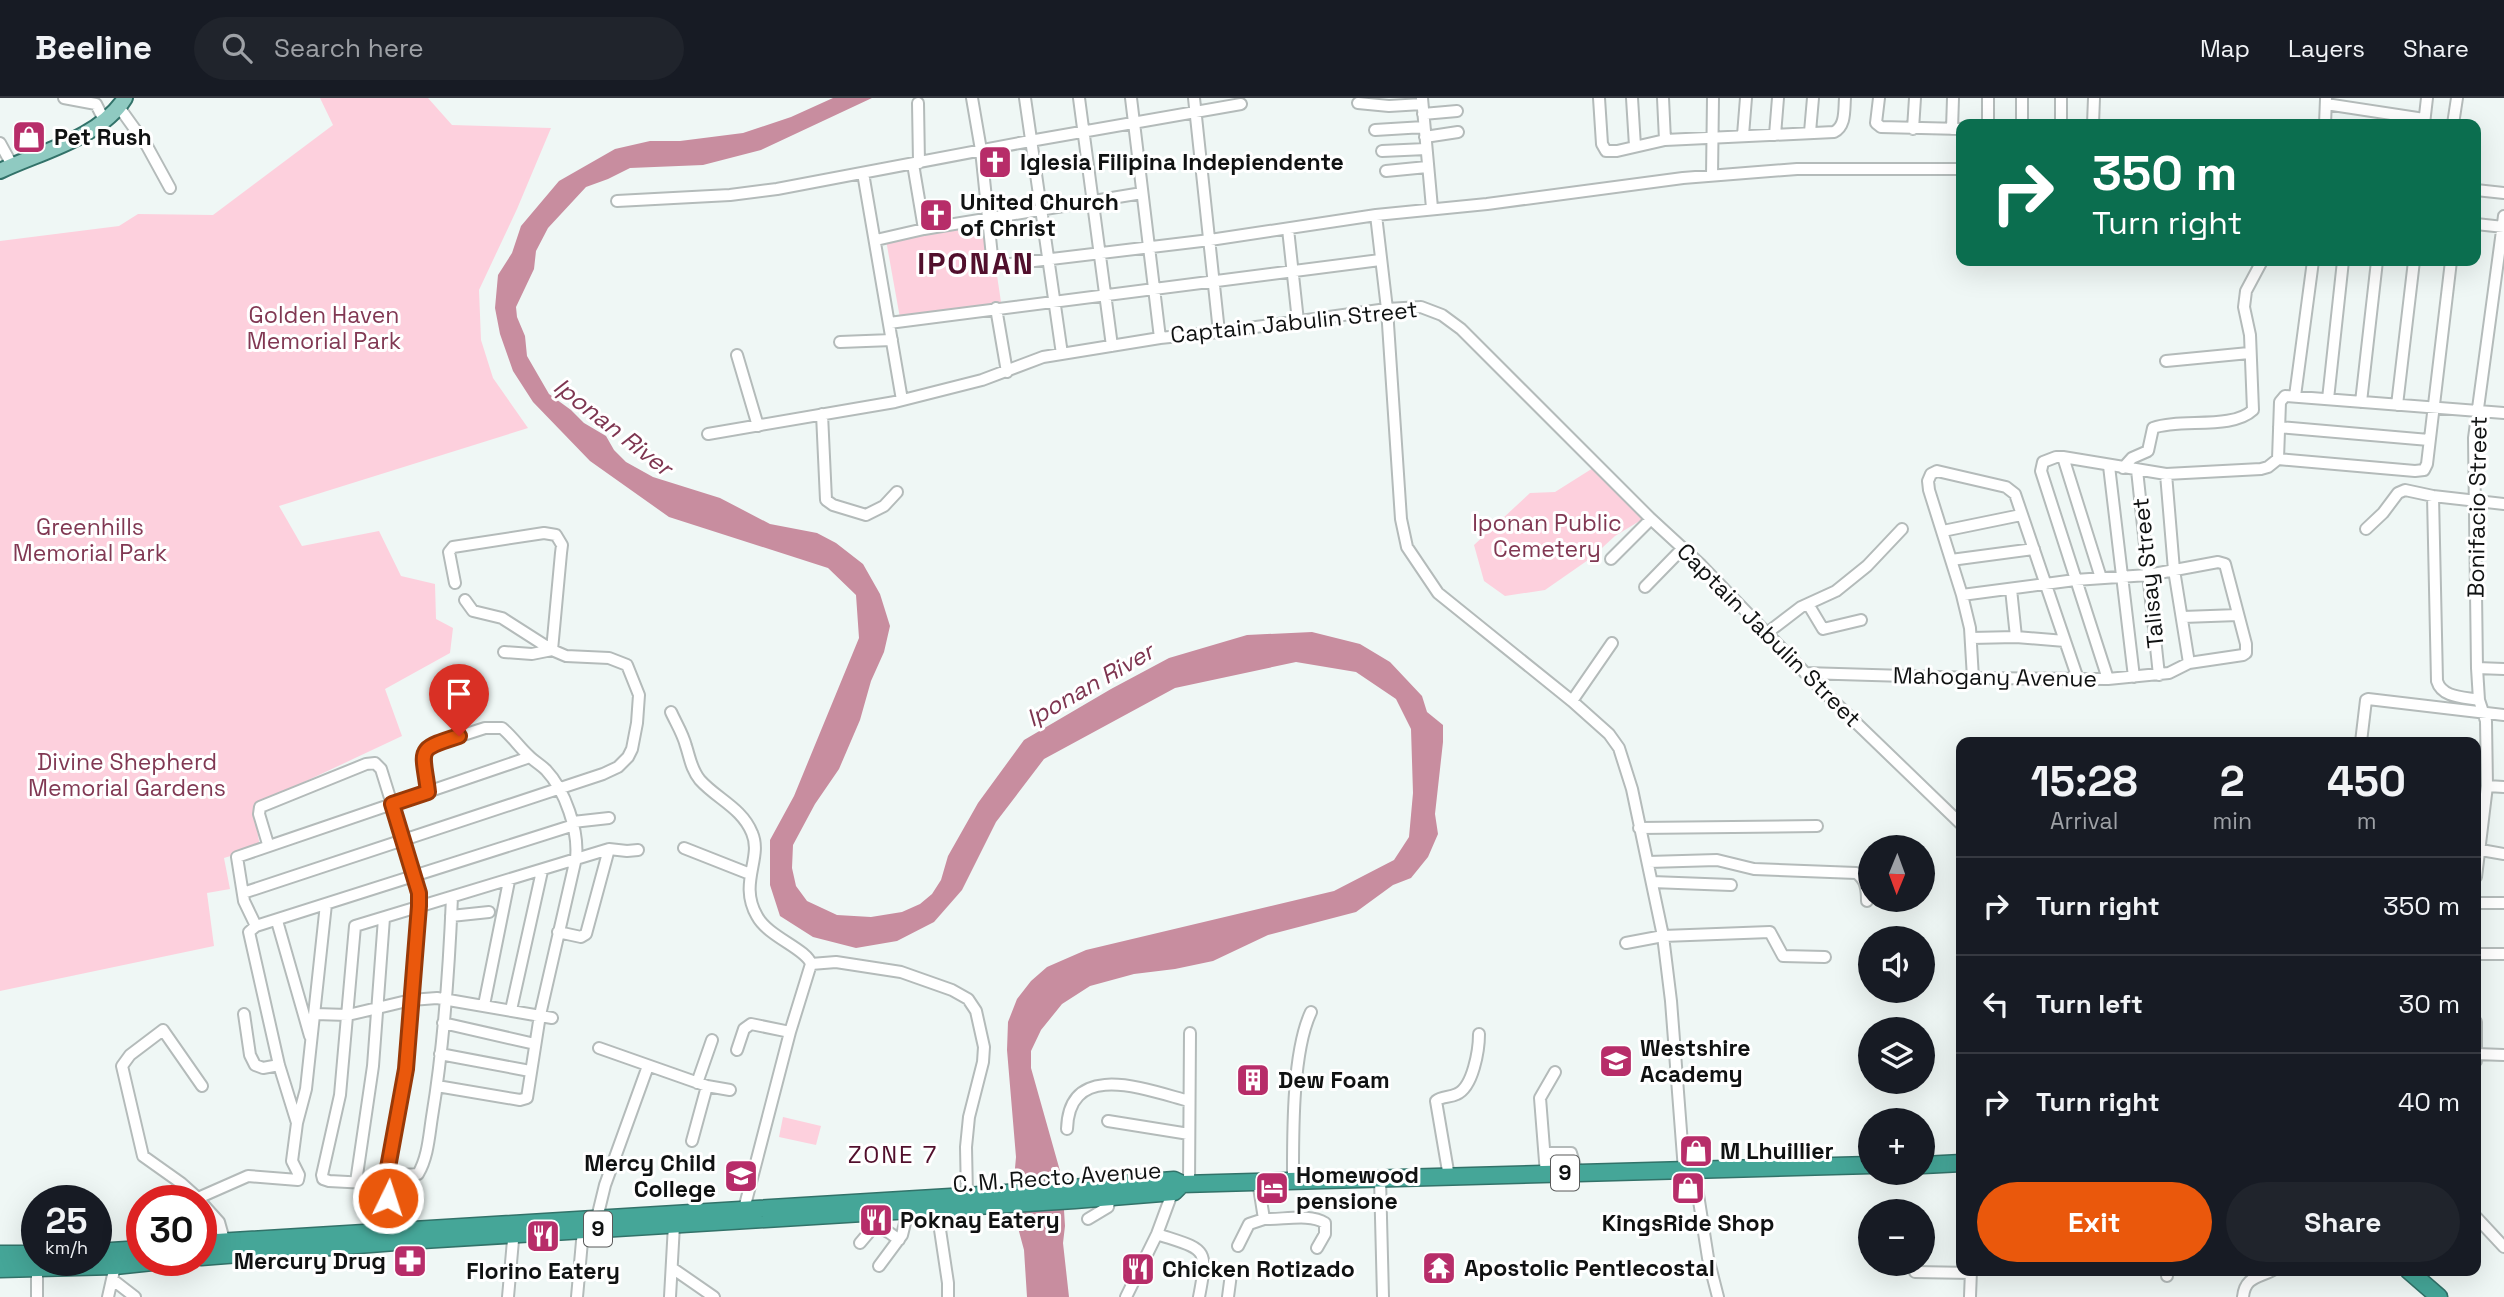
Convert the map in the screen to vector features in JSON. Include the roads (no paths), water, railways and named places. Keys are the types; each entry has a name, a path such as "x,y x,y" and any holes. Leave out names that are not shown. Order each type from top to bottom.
{"highway":[{"path":"1935,1164 1956,1163"},
{"name":"9","path":"1180,1185 1858,1165"},
{"name":"C. M. Recto Avenue","path":"217,1246 514,1229 597,1217 744,1209 936,1204 1096,1187 1180,1185"},
{"name":"C. M. Recto Avenue","path":"217,1251 226,1247 386,1231 583,1230 674,1225 908,1211 967,1196 993,1200 1075,1200 1180,1185"},
{"path":"0,1254 21,1258"},
{"path":"0,1269 21,1264"},
{"path":"114,1273 126,1270"},
{"path":"2415,1276 2439,1297"}],"main road":[{"path":"6,168 62,146 104,120 122,102"}],"street":[{"path":"64,98 95,101 104,120"},
{"path":"972,98 981,150 993,266 1210,240 1376,215 1712,176 1797,169 1956,169"},
{"path":"1025,98 1062,354"},
{"path":"1079,98 1112,346"},
{"name":"Captain Jabulin Street","path":"1131,98 1160,338 1421,307 1433,310 1452,321 1683,548 1805,673 1956,819"},
{"path":"1194,98 1219,332"},
{"path":"1599,98 1606,151 1665,140 1834,132 1839,130 1845,98"},
{"path":"1632,98 1635,146"},
{"path":"1663,98 1665,140"},
{"path":"1712,176 1713,98"},
{"path":"1743,135 1746,98"},
{"path":"1776,135 1778,98"},
{"path":"1810,132 1813,98"},
{"path":"1879,98 1876,123 1881,127 1956,129"},
{"path":"1913,129 1915,98"},
{"path":"1953,98 1956,121"},
{"path":"1987,119 1988,98"},
{"path":"2022,98 2022,119"},
{"path":"2061,98 2061,119"},
{"path":"2093,119 2094,98"},
{"path":"2424,119 2427,98"},
{"path":"2454,119 2457,98"},
{"path":"2325,119 2326,101 2410,119"},
{"path":"122,102 170,188"},
{"path":"918,103 916,163 924,229"},
{"path":"1359,103 1422,105 1457,111"},
{"path":"617,201 730,195 778,189 1241,104"},
{"path":"1422,105 1432,208"},
{"path":"1375,130 1458,132"},
{"path":"0,143 6,168"},
{"path":"1382,151 1426,149"},
{"path":"1386,171 1427,167"},
{"path":"863,173 902,400"},
{"path":"2481,191 2504,193"},
{"path":"876,240 924,229 1142,193"},
{"path":"1376,215 1387,309 1401,519 1406,547 1438,593 1609,734 1627,766 1662,936 1689,1170 1718,1297"},
{"path":"2481,224 2504,223"},
{"name":"Bonifacio Street","path":"2481,850 2487,786 2484,715 2479,700 2477,668 2473,456 2504,223"},
{"path":"1288,229 1298,321"},
{"path":"889,323 1380,260"},
{"path":"2123,468 2132,458 2148,451 2153,428 2166,424 2238,419 2251,413 2254,402 2250,335 2244,307 2246,291 2259,266"},
{"path":"2295,396 2312,266"},
{"path":"2328,399 2342,266"},
{"path":"2361,402 2376,266"},
{"path":"2397,405 2413,266"},
{"path":"2108,679 2041,471 2043,462 2049,458 2063,457 2166,474 2261,469 2278,459 2420,470 2426,467 2450,266"},
{"path":"996,308 1007,372"},
{"path":"708,434 902,400 1007,372 1031,359 1160,338"},
{"path":"840,342 892,340"},
{"path":"2166,361 2249,353"},
{"path":"737,355 758,426"},
{"path":"2278,459 2280,402 2286,396 2504,413"},
{"path":"822,414 827,501 866,515 884,506 897,492"},
{"path":"2279,426 2429,440"},
{"path":"2063,457 2101,578"},
{"path":"2109,466 2134,677"},
{"name":"Talisay Street","path":"2137,470 2159,675"},
{"path":"1973,678 1972,638 1962,595 1929,490 1928,481 1931,474 1937,471 2006,487 2015,494 2078,679"},
{"path":"2166,474 2186,665"},
{"path":"2366,529 2398,493 2413,490 2433,496 2504,504"},
{"path":"2433,496 2437,681 2444,692 2479,700"},
{"path":"1943,531 2021,515"},
{"path":"1611,559 1651,519"},
{"path":"1767,633 1808,604 1836,591 1867,566 1902,529"},
{"path":"455,583 449,559 449,552 453,547 544,533 556,535 562,545 552,650"},
{"path":"1645,587 1683,548"},
{"path":"1951,560 2034,549"},
{"path":"1962,595 2076,580 2148,575 2218,562 2225,564 2238,615 2183,617"},
{"path":"2011,589 2016,637"},
{"path":"243,893 603,774 618,767 628,757 637,723 639,695 627,665 609,658 566,656 502,618 473,611 465,600"},
{"path":"1808,604 1823,629 1861,620"},
{"name":"Mahogany Avenue","path":"1805,673 2078,679 2159,675 2186,665 2243,655 2246,648 2238,615"},
{"path":"1972,638 2016,637 2065,641"},
{"path":"1572,701 1612,643"},
{"path":"504,652 520,654 552,650"},
{"path":"2477,668 2504,669"},
{"path":"2361,737 2363,708 2365,700 2368,699 2504,716"},
{"path":"671,712 683,736 692,768 699,779 743,816 751,829 755,844 749,894 760,922 777,937 807,956 811,964 790,1032 744,1209"},
{"path":"428,792 423,757 425,749 432,744 497,726 506,731 530,758 547,770 558,787 574,823 577,837 576,858 540,1016 528,1095 524,1100 437,1086"},
{"path":"256,926 246,906 237,857 268,844 530,758"},
{"path":"268,844 259,814 260,807 366,764 375,763 381,769 419,893 406,1069 386,1180 386,1231"},
{"path":"2487,786 2504,787"},
{"path":"297,1123 279,1065 249,932 256,926 574,823 609,818"},
{"path":"1639,828 1817,826"},
{"path":"684,848 750,874"},
{"path":"558,932 581,937 586,934 610,849"},
{"path":"452,897 437,1086 427,1150 420,1172 386,1180 326,1181 323,1175 340,1095 355,926 419,906 542,871 576,858 610,849 638,850"},
{"path":"2481,850 2504,854"},
{"path":"1648,862 1717,860 1754,869 1858,874"},
{"path":"511,1010 542,871"},
{"path":"484,1005 509,881"},
{"path":"1653,882 1731,885"},
{"path":"2481,903 2504,903"},
{"path":"217,1189 248,1176 298,1180 299,1175 292,1161 297,1123 305,1098 326,904"},
{"path":"451,916 489,912"},
{"path":"356,1182 379,1009 384,918"},
{"path":"277,921 312,1044"},
{"path":"1626,943 1662,936 1770,932 1783,956 1825,957"},
{"path":"2481,954 2504,954"},
{"path":"811,964 836,962 901,972 953,990 968,999 976,1011 984,1047 969,1117 966,1147 967,1196"},
{"path":"315,1014 348,1015 411,1000 445,998 552,1018"},
{"path":"1293,1180 1295,1101 1305,1027 1311,1012"},
{"path":"244,1014 250,1055 255,1065 263,1068 279,1065"},
{"path":"443,1023 535,1044"},
{"path":"737,1050 744,1029 751,1024 790,1032"},
{"path":"183,1185 143,1156 122,1066 130,1055 163,1030 202,1086"},
{"path":"1126,1297 1180,1185 1189,1134 1191,1033"},
{"path":"1449,1177 1436,1101 1459,1094 1464,1089 1476,1060 1479,1034"},
{"path":"692,1141 712,1040"},
{"path":"599,1048 702,1084 730,1090"},
{"path":"440,1054 530,1071"},
{"path":"2481,1056 2504,1055"},
{"path":"597,1217 605,1185 648,1066"},
{"path":"1546,1174 1540,1098 1555,1072"},
{"path":"1067,1129 1068,1113 1084,1091 1092,1085 1116,1084 1135,1087 1189,1101"},
{"path":"1108,1121 1189,1134"},
{"path":"1545,1153 1571,1153 1577,1173"},
{"path":"1380,1178 1383,1297"},
{"path":"1258,1181 1264,1219"},
{"path":"1088,1219 1108,1208 1110,1197"},
{"path":"936,1204 948,1297"},
{"path":"879,1266 899,1240 908,1211"},
{"path":"1238,1245 1249,1224 1264,1219 1321,1220 1325,1223 1325,1234 1317,1248"},
{"path":"217,1220 226,1247"},
{"path":"2481,1222 2504,1247"},
{"path":"670,1297 674,1225"},
{"path":"860,1243 871,1230 878,1228 886,1230 899,1240"},
{"path":"508,1297 514,1229"},
{"path":"577,1297 583,1230"},
{"path":"1157,1234 1195,1248 1203,1255 1205,1267 1199,1297"},
{"path":"1205,1267 1231,1274 1228,1297"},
{"path":"671,1268 714,1297"},
{"path":"1935,1272 1956,1272"},
{"path":"108,1297 114,1273"},
{"path":"114,1273 135,1297"},
{"path":"37,1276 37,1297"},
{"path":"1970,1297 1971,1276"},
{"path":"2243,1297 2244,1288 2257,1276"}],"place":[{"name":"Pet Rush","path":"29,137"},
{"name":"Iglesia Filipina Indepiendente","path":"995,162"},
{"name":"United Church of Christ","path":"936,215"},
{"name":"Westshire Academy","path":"1616,1061"},
{"name":"Dew Foam","path":"1253,1080"},
{"name":"M Lhuillier","path":"1696,1151"},
{"name":"Mercy Child College","path":"741,1176"},
{"name":"Homewood pensione","path":"1272,1188"},
{"name":"KingsRide Shop","path":"1688,1188"},
{"name":"Poknay Eatery","path":"876,1220"},
{"name":"Florino Eatery","path":"543,1236"},
{"name":"Mercury Drug","path":"410,1261"},
{"name":"Apostolic Pentlecostal","path":"1439,1268"},
{"name":"Chicken Rotizado","path":"1138,1269"}],"district":[{"name":"IPONAN","path":"976,264"},
{"name":"ZONE 7","path":"893,1155"}],"park label":[{"name":"Golden Haven Memorial Park","path":"324,328"},
{"name":"Iponan Public Cemetery","path":"1547,536"},
{"name":"Greenhills Memorial Park","path":"90,540"},
{"name":"Divine Shepherd Memorial Gardens","path":"127,775"}],"water label":[{"name":"Iponan River","path":"613,427"},
{"name":"Iponan River","path":"1090,685"}]}
